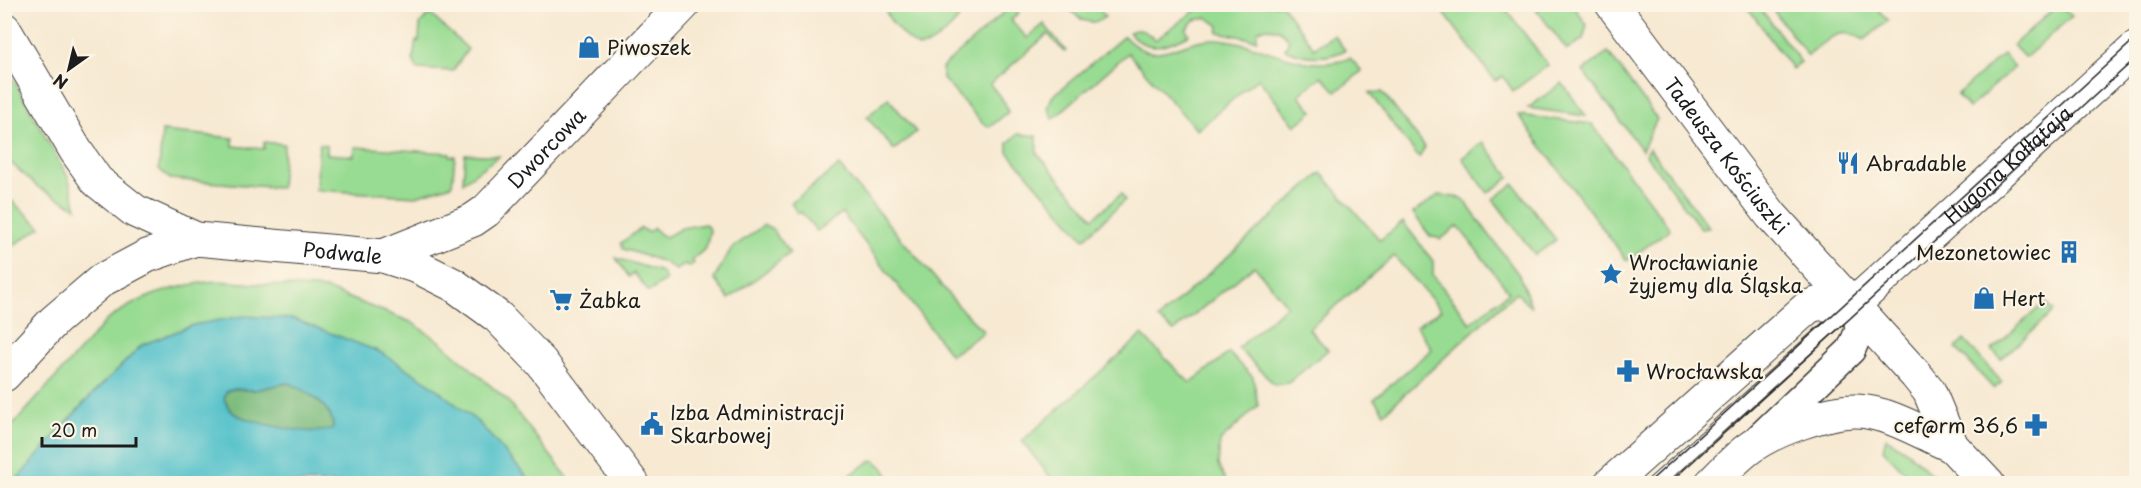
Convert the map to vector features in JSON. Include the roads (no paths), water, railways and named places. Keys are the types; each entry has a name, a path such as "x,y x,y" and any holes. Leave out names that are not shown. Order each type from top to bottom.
{"street":[{"name":"Dworcowa","path":"383,256 473,220 486,211 684,4"},
{"name":"Tadeusza Kościuszki","path":"1612,4 1771,215 1854,304 1929,391 1952,446 1988,483"},
{"path":"4,28 76,151 97,181 135,211 196,239"},
{"name":"Hugona Kołłątaja","path":"1854,304 2136,48"},
{"name":"Podwale","path":"4,375 54,321 102,280 147,256 196,239 383,256 418,267 454,285 498,317 542,362 633,483"},
{"path":"1610,483 1808,307 1816,304 1854,304 1860,329 1851,350 1711,483"},
{"name":"Tadeusza Kościuszki","path":"1749,448 1780,432 1826,415 1858,411 1881,416 1952,446"}],"lane":[{"path":"1654,483 1854,304"}],"water":[{"path":"244,316 294,319 380,352 429,383 479,423 532,483 14,483 82,405 142,345 193,325","holes":["289,383 324,407 329,414 333,428 325,431 300,430 243,418 235,414 224,399 226,392 233,389 255,390"]}],"tram line":[{"path":"1647,484 2136,38"},
{"path":"1668,484 2136,58"}],"place":[{"name":"Piwoszek","path":"589,47"},
{"name":"Abradable","path":"1848,163"},
{"name":"Mezonetowiec","path":"2069,252"},
{"name":"Wrocławianie żyjemy dla Śląska","path":"1611,274"},
{"name":"Hert","path":"1984,298"},
{"name":"Żabka","path":"561,300"},
{"name":"Wrocławska","path":"1628,371"},
{"name":"Izba Administracji Skarbowej","path":"652,424"},
{"name":"cef@rm 36,6","path":"2036,425"}]}
